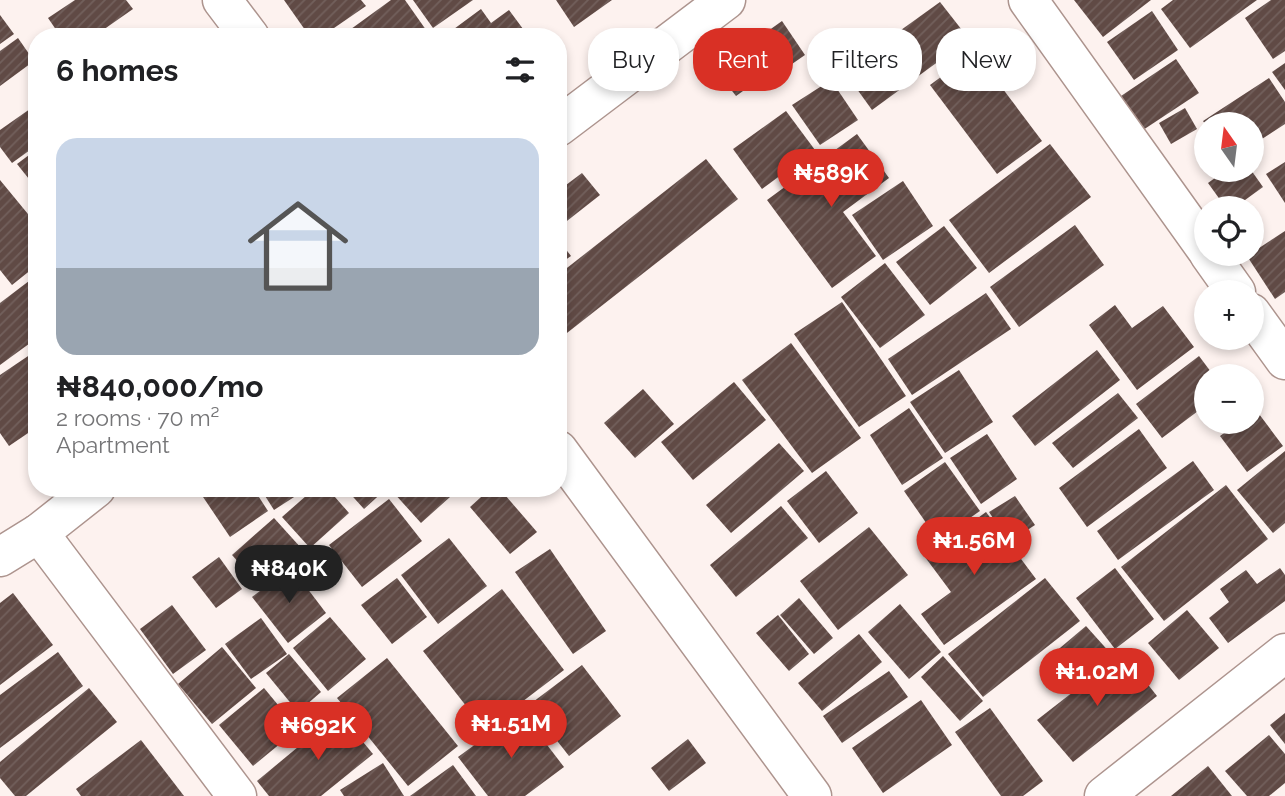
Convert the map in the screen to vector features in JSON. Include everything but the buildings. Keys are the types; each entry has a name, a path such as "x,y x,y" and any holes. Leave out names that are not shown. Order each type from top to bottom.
{"street":[{"path":"222,0 243,28"},
{"path":"567,120 726,0"},
{"path":"1028,0 1194,232"},
{"path":"1264,331 1285,360"},
{"path":"567,462 812,796"},
{"path":"0,557 40,533 85,497"},
{"path":"40,533 237,796"},
{"path":"1104,796 1285,653"}]}
